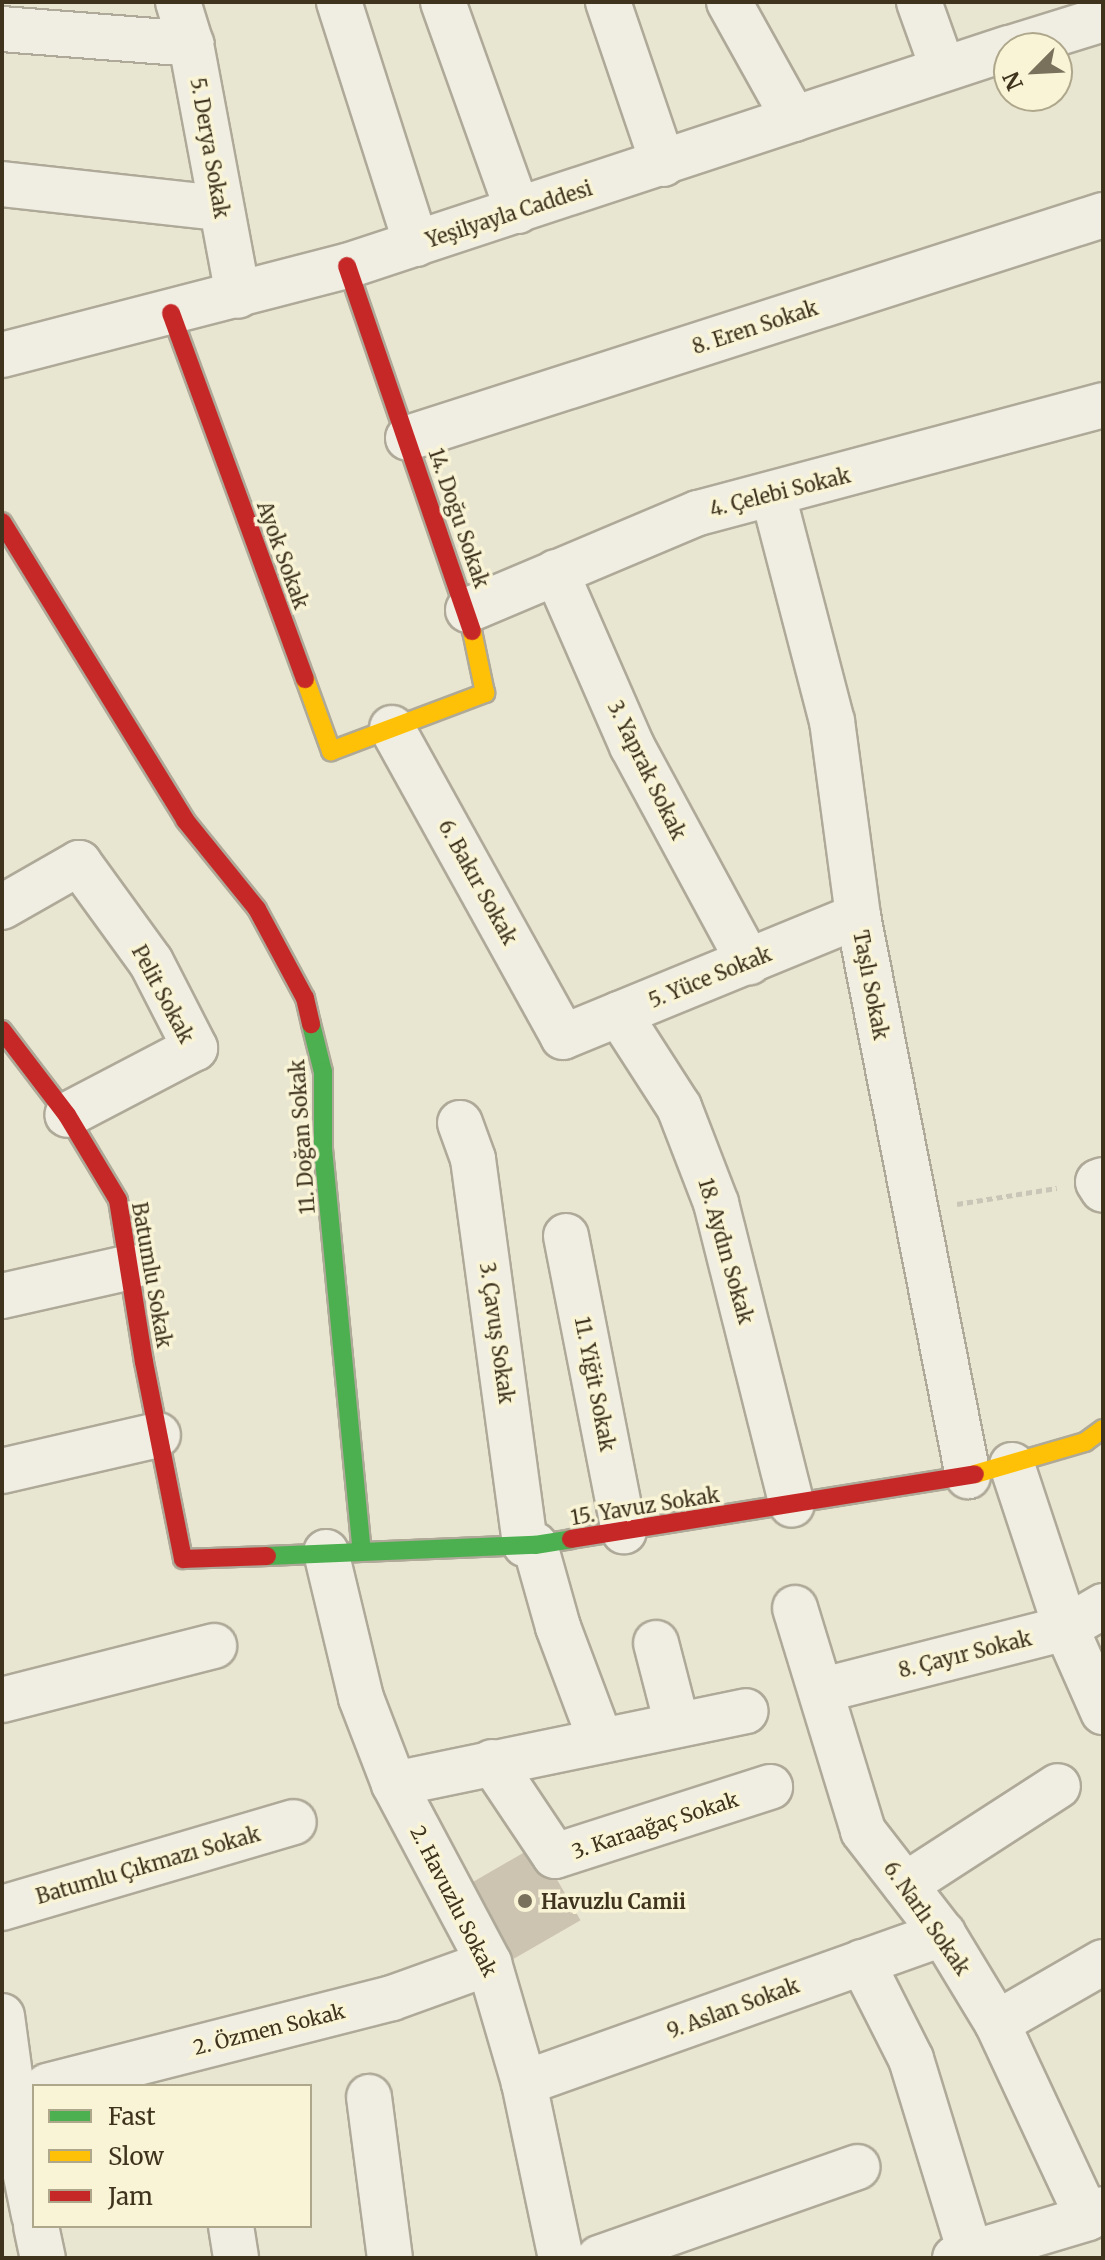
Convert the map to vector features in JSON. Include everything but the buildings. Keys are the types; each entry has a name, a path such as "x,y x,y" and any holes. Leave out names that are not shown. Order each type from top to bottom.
{"street":[{"name":"5. Derya Sokak","path":"178,2 191,44 238,296"},
{"path":"339,2 416,244"},
{"path":"443,2 518,211"},
{"path":"608,2 663,164"},
{"path":"729,2 794,119"},
{"path":"919,2 943,69"},
{"name":"Yeşilyayla Caddesi","path":"1061,32 1103,19"},
{"path":"2,29 191,44"},
{"name":"Yeşilyayla Caddesi","path":"2,355 347,266 993,53"},
{"path":"2,184 221,208"},
{"name":"8. Eren Sokak","path":"408,438 1103,215"},
{"name":"14. Doğu Sokak","path":"347,266 468,610 485,693 392,728"},
{"name":"Ayok Sokak","path":"171,313 331,751 392,728"},
{"name":"4. Çelebi Sokak","path":"468,610 698,513 1103,405"},
{"name":"Taşlı Sokak","path":"773,495 832,721 858,916 968,1476"},
{"name":"11. Doğan Sokak","path":"2,522 185,820 257,909 305,998 323,1072 323,1149 344,1551"},
{"name":"3. Yaprak Sokak","path":"556,572 632,746 749,962"},
{"name":"6. Bakır Sokak","path":"392,728 563,1037"},
{"name":"Pelit Sokak","path":"2,907 79,863 151,962 195,1048 67,1115"},
{"name":"5. Yüce Sokak","path":"563,1037 858,916"},
{"name":"18. Aydın Sokak","path":"619,1014 679,1107 716,1203 792,1505"},
{"name":"Batumlu Sokak","path":"2,1030 67,1115 118,1200 158,1435 183,1559"},
{"name":"3. Çavuş Sokak","path":"460,1123 473,1159 530,1545 600,1739"},
{"path":"1103,1180 1098,1182 1103,1190"},
{"name":"11. Yiğit Sokak","path":"566,1236 624,1531"},
{"path":"2,1296 131,1267"},
{"name":"15. Yavuz Sokak","path":"183,1559 530,1545 968,1476 1085,1442 1103,1429"},
{"path":"2,1471 158,1435"},
{"path":"1012,1465 1066,1628 1103,1712"},
{"name":"2. Havuzlu Sokak","path":"344,1551 361,1698 394,1784 489,1963 524,2083 561,2258"},
{"name":"8. Çayır Sokak","path":"823,1690 1066,1628 1103,1606"},
{"name":"6. Narlı Sokak","path":"795,1608 823,1690 863,1831 943,1934 997,2023 1095,2213"},
{"path":"656,1643 677,1724"},
{"path":"2,1700 214,1646"},
{"path":"394,1784 746,1711"},
{"name":"3. Karaağaç Sokak","path":"492,1762 555,1856 770,1787"},
{"path":"905,1885 1058,1786"},
{"name":"Batumlu Çıkmazı Sokak","path":"2,1908 294,1822"},
{"name":"9. Aslan Sokak","path":"524,2083 943,1934"},
{"path":"862,1962 911,2059 962,2255 1095,2213"},
{"path":"997,2023 1103,1962"},
{"name":"2. Özmen Sokak","path":"55,2084 392,1998 489,1963"},
{"path":"2,2016 31,2090 10,2144 32,2209"},
{"path":"369,2097 390,2258"},
{"path":"599,2258 857,2167"},
{"path":"36,2228 43,2258"},
{"path":"231,2228 236,2258"}],"path":[{"path":"916,1210 1037,1191"}],"traffic: fast":[{"path":"311,1024 323,1072 323,1149 362,1551"},
{"path":"267,1556 535,1545 571,1539"}],"traffic: slow":[{"path":"305,679 331,751 485,693 472,631"},
{"path":"975,1474 1085,1442 1103,1429"}],"traffic: jam":[{"path":"347,266 472,631"},
{"path":"171,313 305,679"},
{"path":"2,522 185,820 257,909 305,998 311,1024"},
{"path":"2,1030 67,1115 118,1200 144,1362 183,1559 267,1556"},
{"path":"571,1539 975,1474"}],"place":[{"name":"Havuzlu Camii","path":"525,1901"}]}
